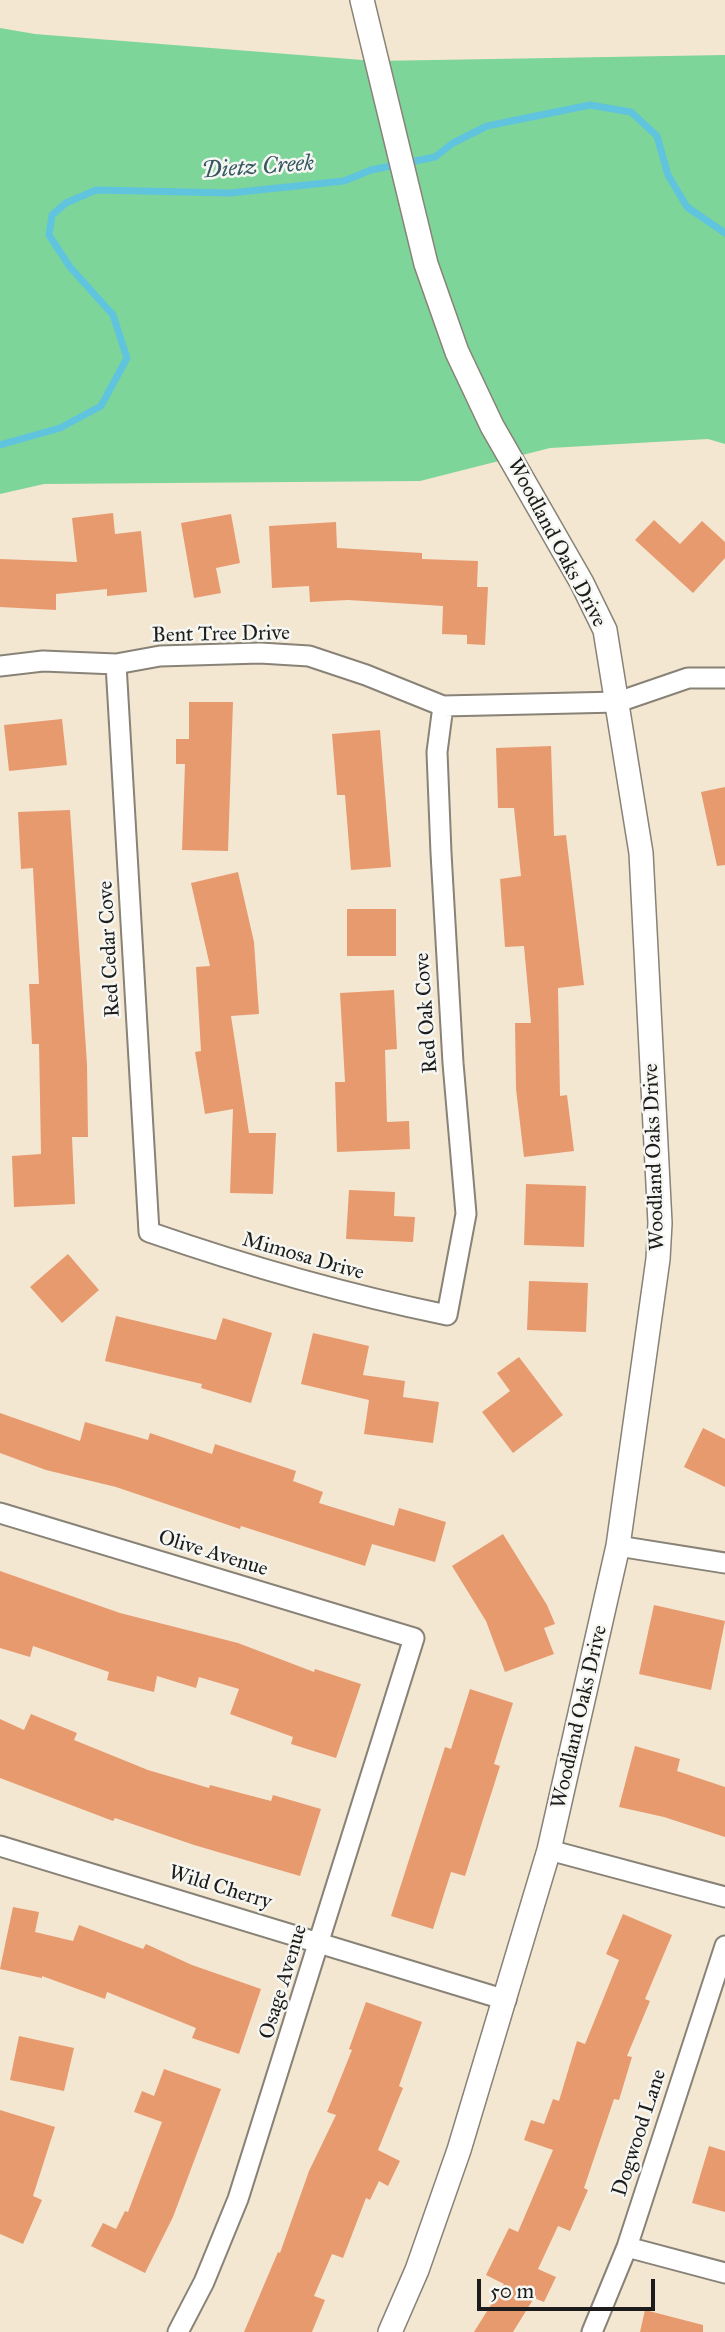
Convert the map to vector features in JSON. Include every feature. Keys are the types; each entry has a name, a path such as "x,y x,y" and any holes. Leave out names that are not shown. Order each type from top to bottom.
{"street":[{"name":"Woodland Oaks Drive","path":"362,0 381,91 423,250 457,352 492,426 582,583 605,630 642,853 660,1223 658,1259 618,1546 549,1850 459,2150 390,2332"},
{"name":"Bent Tree Drive","path":"0,666 43,661 116,664 160,656 260,653 309,656 366,675 443,706 618,702 688,678 725,678"},
{"name":"Red Cedar Cove","path":"116,664 149,1232"},
{"name":"Red Oak Cove","path":"443,706 437,752 441,853 453,1063 466,1214 447,1315"},
{"name":"Mimosa Drive","path":"149,1232 244,1266 358,1297 447,1315"},
{"name":"Olive Avenue","path":"0,1513 414,1638"},
{"path":"618,1546 725,1563"},
{"name":"Osage Avenue","path":"178,2332 204,2282 238,2199 414,1638"},
{"name":"Wild Cherry","path":"0,1846 506,2000"},
{"path":"549,1850 725,1897"},
{"name":"Dogwood Lane","path":"592,2332 627,2247 725,1946"},
{"path":"627,2247 725,2273"}],"green space":[{"path":"0,28 35,34 375,61 725,55 725,444 708,439 550,448 420,481 44,484 0,494"}],"building":[{"path":"113,513 115,534 141,531 147,592 107,596 107,589 56,594 56,610 0,607 0,559 77,562 72,518"},
{"path":"231,514 240,563 216,568 221,593 194,598 181,523"},
{"path":"654,520 680,544 702,521 725,542 725,558 693,593 635,540"},
{"path":"336,522 337,548 422,553 422,559 478,561 477,587 488,587 485,645 467,644 467,635 442,634 443,606 348,600 310,602 309,586 272,588 269,526"},
{"path":"189,702 233,702 228,851 182,850 185,764 176,764 176,739 189,739"},
{"path":"62,719 67,765 9,771 4,725"},
{"path":"380,730 391,867 351,870 345,795 337,795 332,734"},
{"path":"551,746 554,836 566,835 584,985 558,988 560,1096 567,1095 574,1151 524,1157 516,1089 515,1023 531,1023 524,946 505,947 500,879 521,876 514,808 498,808 496,748"},
{"path":"725,787 725,865 717,866 701,792"},
{"path":"70,810 87,1064 88,1137 72,1137 75,1204 14,1207 12,1156 41,1154 39,1044 32,1044 29,984 39,984 33,868 21,869 18,812"},
{"path":"238,872 254,942 259,1014 231,1016 249,1133 276,1133 273,1194 230,1193 233,1109 205,1114 195,1052 201,1051 196,967 210,966 191,883"},
{"path":"347,909 396,909 396,956 347,956"},
{"path":"394,990 397,1049 385,1050 387,1122 409,1121 410,1149 337,1152 335,1082 345,1082 340,993"},
{"path":"526,1184 586,1186 584,1247 524,1245"},
{"path":"349,1190 395,1192 394,1216 415,1217 413,1242 346,1239"},
{"path":"68,1254 99,1290 62,1323 30,1287"},
{"path":"529,1281 588,1283 586,1332 527,1330"},
{"path":"116,1316 216,1340 223,1318 272,1333 251,1403 201,1388 202,1384 105,1361"},
{"path":"313,1333 369,1346 363,1375 405,1381 403,1397 439,1402 433,1443 364,1434 369,1400 301,1384"},
{"path":"519,1357 563,1415 513,1453 482,1412 510,1391 497,1373"},
{"path":"0,1413 80,1441 85,1422 148,1440 150,1433 212,1454 215,1444 296,1471 293,1481 323,1492 319,1503 394,1526 399,1508 446,1522 435,1562 372,1544 365,1566 241,1526 240,1529 116,1487 46,1470 0,1453"},
{"path":"703,1428 725,1439 725,1487 684,1467"},
{"path":"503,1534 547,1605 555,1624 544,1628 554,1654 505,1672 486,1621 452,1566"},
{"path":"0,1571 120,1613 238,1643 314,1672 315,1669 361,1684 336,1758 291,1744 293,1737 230,1714 239,1689 199,1677 196,1688 157,1676 154,1692 107,1680 109,1672 33,1646 30,1657 0,1648"},
{"path":"654,1605 725,1621 711,1690 639,1674"},
{"path":"470,1689 513,1703 494,1764 500,1766 465,1876 451,1872 433,1929 391,1916 445,1747 451,1749"},
{"path":"31,1714 77,1733 74,1740 148,1770 209,1788 210,1785 271,1801 273,1795 321,1809 300,1876 194,1845 115,1818 113,1821 0,1778 0,1719 24,1730"},
{"path":"635,1746 680,1759 677,1771 725,1787 725,1837 664,1817 619,1807"},
{"path":"13,1907 39,1912 35,1932 73,1941 79,1925 143,1949 146,1944 192,1965 261,1989 239,2054 192,2038 196,2028 107,1992 105,1999 42,1976 0,1969"},
{"path":"623,1914 672,1935 645,1999 650,2001 627,2056 632,2057 619,2100 614,2099 584,2188 588,2190 570,2231 558,2226 538,2269 556,2277 544,2302 534,2298 513,2332 474,2332 504,2284 486,2275 509,2228 518,2232 553,2150 524,2140 531,2120 544,2124 553,2099 559,2101 577,2041 585,2044 619,1960 606,1954"},
{"path":"366,2002 422,2022 399,2086 403,2088 378,2150 400,2161 388,2186 379,2181 370,2200 366,2198 343,2258 332,2254 314,2296 325,2300 312,2332 244,2332 278,2252 280,2253 309,2171 336,2115 327,2112 352,2050 349,2049"},
{"path":"19,2036 74,2048 64,2091 10,2080"},
{"path":"164,2069 221,2089 173,2217 145,2273 91,2246 103,2223 116,2229 125,2211 128,2212 162,2122 134,2112 142,2091 154,2096"},
{"path":"0,2110 55,2127 33,2196 42,2200 23,2244 0,2234"},
{"path":"709,2146 725,2151 725,2212 692,2203"},
{"path":"645,2310 703,2325 703,2332 640,2332"}],"waterway":[{"name":"Dietz Creek","path":"0,445 60,428 101,406 127,358 113,315 70,267 49,235 52,215 66,203 96,190 230,193 344,181 371,170 435,157 453,143 487,126 590,105 631,112 657,136 668,175 687,207 725,233"}]}
